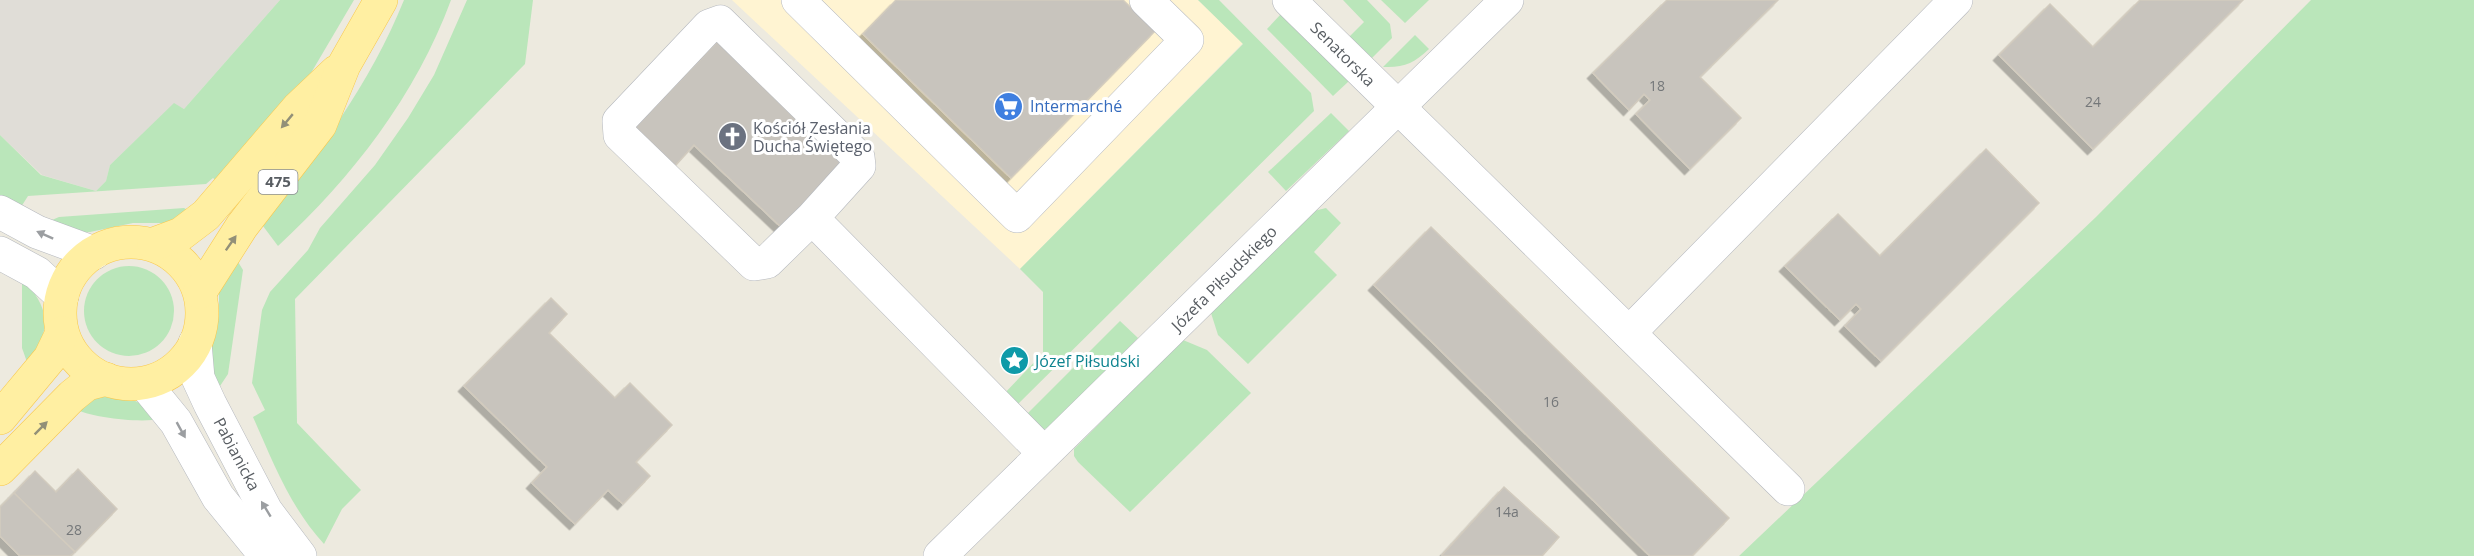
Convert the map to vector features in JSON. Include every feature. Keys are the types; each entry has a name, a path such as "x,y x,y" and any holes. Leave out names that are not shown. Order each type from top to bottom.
{"main road":[{"name":"475","path":"200,292 242,226 320,125 344,65 381,0"},
{"name":"475","path":"154,244 181,234 206,214 298,108 344,65"},
{"name":"475","path":"131,241 154,244 183,261 200,292 202,313 195,343 187,358 175,370 146,384 106,379 81,364 71,352 59,321 62,296 78,267 94,253 116,243 131,241"},
{"name":"475","path":"0,418 50,358 62,333"},
{"path":"0,469 72,396 87,384 106,379"}],"street":[{"path":"798,0 1017,216 1187,40 1146,0"},
{"name":"Senatorska","path":"1290,0 1788,489"},
{"name":"Józefa Piłsudskiego","path":"940,556 1507,0"},
{"path":"1629,333 1956,0"},
{"path":"720,22 858,157 859,166 812,218 767,262 754,264 620,135 619,121 709,26 720,22"},
{"path":"0,212 37,232 94,253"},
{"path":"812,218 1044,453"},
{"path":"0,252 37,273 62,296"},
{"name":"Pabianicka","path":"195,343 198,378 210,404 266,511 300,556"},
{"path":"146,384 176,422 218,496 266,556"},
{"path":"973,524 980,556"}],"shaded area":[{"path":"0,0 280,0 184,109 174,104 110,165 106,181 96,191 42,175 0,135"},
{"path":"732,0 1198,0 1243,43 1020,269"}],"green space":[{"path":"280,0 354,0 311,73 221,185 213,178 206,184 28,196 21,207 0,196 0,135 41,175 96,191 106,181 110,165 174,103 184,109"},
{"path":"404,0 451,0 420,69 379,133 331,192 278,246 263,226 341,118 375,61"},
{"path":"467,0 533,0 525,64 295,299 297,423 361,490 342,509 324,544 301,515 292,499 253,417 265,410 252,383 262,310 270,292 308,250 320,228 375,165 408,118 434,75"},
{"path":"1198,0 1219,0 1311,93 1314,111 1017,405 1002,396 1043,353 1043,292 1020,269 1243,44"},
{"path":"1343,0 1367,0 1390,24 1392,38 1371,59 1349,37 1364,22"},
{"path":"1381,0 1429,0 1405,23"},
{"path":"2311,0 2474,0 2474,556 1739,556 2096,217"},
{"path":"1281,14 1349,81 1333,96 1267,29"},
{"path":"1415,35 1429,49 1408,64 1383,67"},
{"path":"1331,113 1349,131 1286,191 1268,172"},
{"path":"184,208 191,212 166,223 133,223 90,232 76,232 52,220 59,217"},
{"path":"1326,208 1341,223 1314,252 1337,275 1248,364 1218,335 1211,313 1314,211"},
{"path":"235,257 243,270 228,374 216,392 209,353 219,316 219,289"},
{"path":"129,266 146,269 161,279 171,294 174,311 171,328 161,343 146,353 129,356 112,353 97,343 87,328 84,311 87,294 97,279 112,269"},
{"path":"22,277 38,299 45,319 41,339 27,362 22,348"},
{"path":"1120,321 1138,338 1050,427 1039,431 1020,421"},
{"path":"1183,340 1207,350 1251,393 1130,512 1078,462 1074,456 1074,449"},
{"path":"107,394 136,401 160,419 116,419 91,415 73,408 84,400"}],"building":[{"name":"Intermarché","path":"896,0 1123,0 1155,31 1011,178 863,34"},
{"path":"1667,0 1778,0 1700,77 1741,118 1690,169 1636,114 1650,100 1644,94 1629,110 1593,73"},
{"path":"2140,0 2243,0 2093,149 1999,55 2050,4 2093,47"},
{"name":"Kościół Zesłania Ducha Świętego","path":"719,40 844,160 781,227 694,145 675,166 635,128"},
{"path":"1986,149 2039,203 1881,361 1845,326 1861,309 1856,304 1840,320 1785,266 1838,214 1880,256"},
{"path":"1431,227 1729,518 1692,556 1650,556 1374,285"},
{"path":"551,298 567,314 549,333 615,398 630,383 672,425 636,462 650,476 623,504 608,490 575,524 532,483 547,467 464,386"},
{"path":"78,469 117,509 75,552 14,493 35,471 56,492"},
{"path":"1504,487 1559,537 1542,556 1443,556 1442,555"},
{"path":"14,493 75,552 70,556 20,556 0,536 0,507"}],"place":[{"name":"Intermarché","path":"1009,106"},
{"name":"Kościół Zesłania Ducha Świętego","path":"732,137"},
{"name":"Józef Piłsudski","path":"1014,361"}]}
